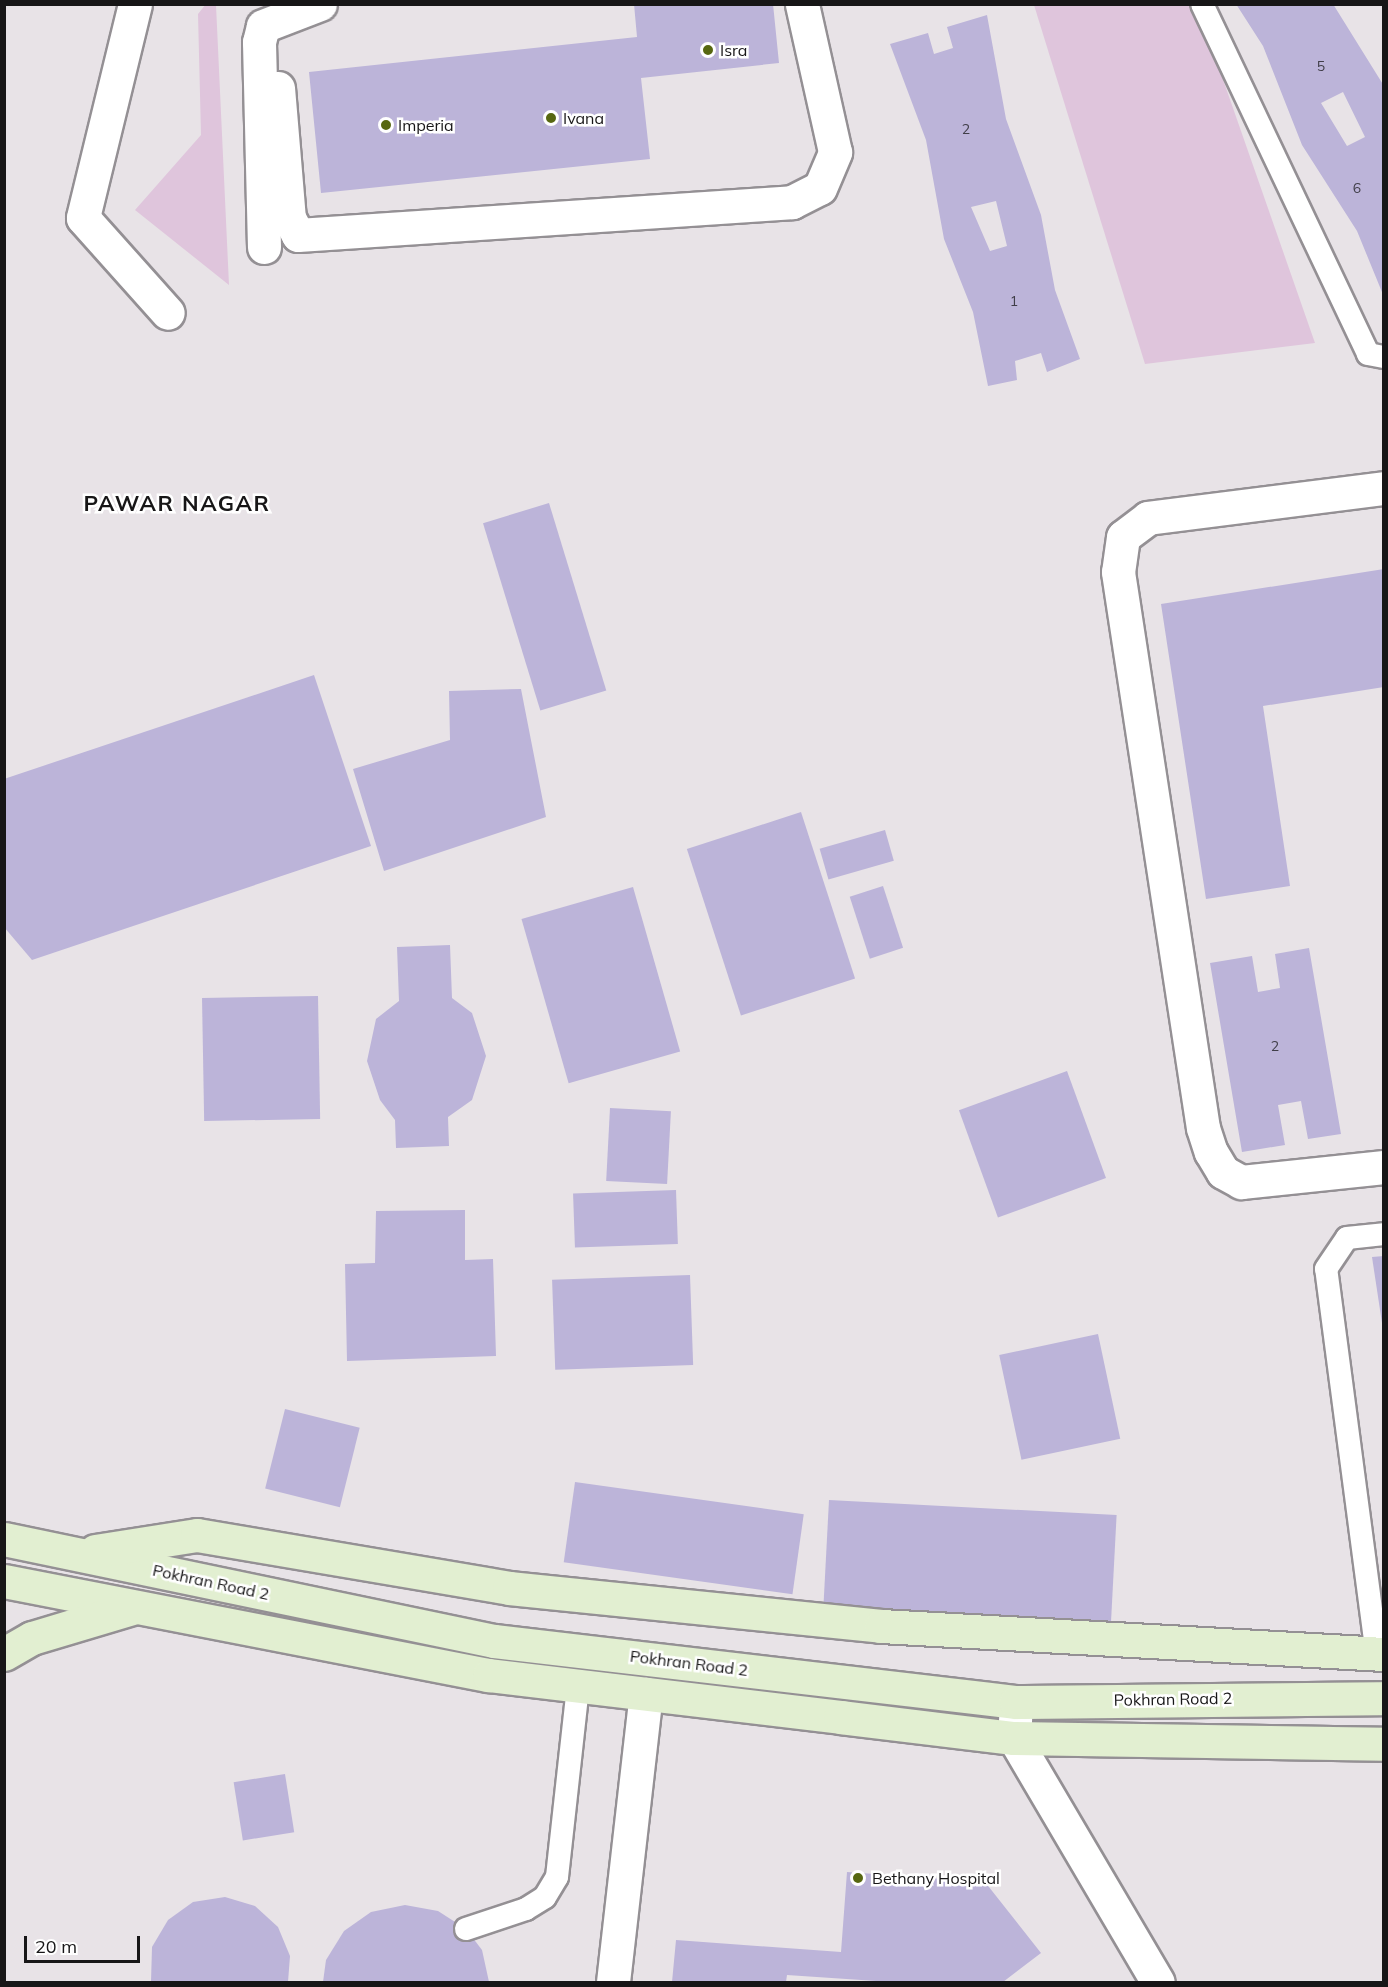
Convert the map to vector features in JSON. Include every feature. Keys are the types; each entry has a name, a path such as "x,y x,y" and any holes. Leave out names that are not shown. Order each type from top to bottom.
{"main road":[{"path":"75,1554 196,1535 508,1588 881,1626 1380,1654"},
{"name":"Pokhran Road 2","path":"4,1539 494,1641 1016,1702 1383,1698"},
{"path":"4,1581 489,1676 1014,1738 1383,1744"},
{"path":"4,1654 32,1638 136,1607"}],"street":[{"path":"135,4 83,218 168,313"},
{"path":"278,88 290,219 298,235 792,202 819,188 835,152 802,4"},
{"path":"264,246 259,42 263,27 302,8"},
{"path":"1383,488 1148,518 1123,537 1118,572 1203,1128 1211,1152 1223,1172 1241,1182 1383,1167"},
{"path":"613,1983 646,1694"},
{"path":"1016,1702 1014,1738 1152,1981"}],"lane":[{"path":"1202,4 1368,354 1383,357"},
{"path":"1380,1654 1326,1269 1347,1238 1383,1234"},
{"path":"466,1929 526,1909 545,1897 557,1877 578,1686"}],"shaded area":[{"path":"206,4 216,5 229,285 135,210 201,135 198,14"},
{"path":"1034,5 1197,5 1315,343 1145,364"}],"building":[{"path":"634,4 773,4 779,63 641,78 650,159 321,193 309,72 637,37"},
{"path":"1236,4 1333,4 1384,86 1384,297 1357,231 1302,145 1263,46","holes":["1343,92 1365,137 1347,146 1321,103"]},
{"path":"987,15 1006,119 1041,215 1055,290 1080,359 1047,372 1041,353 1015,361 1017,380 988,386 973,312 944,239 926,140 890,44 928,33 934,54 953,48 947,27","holes":["996,201 1007,246 990,251 971,207"]},
{"path":"549,503 606,690 540,711 483,523"},
{"path":"1384,569 1384,687 1263,706 1290,886 1206,899 1161,604"},
{"path":"314,675 371,846 32,960 4,927 4,779"},
{"path":"521,689 546,817 384,871 353,769 450,740 449,691"},
{"path":"801,812 855,978 741,1016 687,849"},
{"path":"885,830 894,861 828,880 820,849"},
{"path":"883,886 903,948 870,959 850,897"},
{"path":"633,887 680,1051 569,1083 521,919"},
{"path":"450,945 452,998 472,1013 486,1056 472,1100 448,1117 449,1146 396,1148 395,1120 380,1100 367,1061 376,1019 399,1001 397,947"},
{"path":"1309,948 1341,1134 1308,1139 1301,1101 1278,1105 1285,1145 1242,1152 1210,963 1252,956 1258,992 1280,988 1275,954"},
{"path":"318,996 320,1119 204,1121 202,998"},
{"path":"1067,1071 1106,1178 998,1217 959,1110"},
{"path":"610,1108 671,1111 667,1184 606,1181"},
{"path":"676,1190 678,1244 575,1248 573,1194"},
{"path":"465,1210 465,1260 493,1259 496,1356 347,1361 345,1264 375,1263 376,1211"},
{"path":"1384,1256 1384,1322 1382,1323 1372,1257"},
{"path":"690,1275 693,1365 555,1370 552,1280"},
{"path":"1098,1334 1120,1439 1021,1460 999,1355"},
{"path":"285,1409 360,1428 340,1507 265,1489"},
{"path":"575,1482 804,1514 792,1594 564,1562"},
{"path":"829,1500 1117,1515 1111,1622 823,1607"},
{"path":"285,1774 294,1832 243,1840 234,1782"},
{"path":"847,1872 985,1882 1041,1953 1003,1982 891,1982 787,1975 786,1982 672,1982 676,1940 841,1952"},
{"path":"225,1897 255,1906 278,1927 290,1956 288,1982 151,1982 152,1947 168,1920 193,1902"},
{"path":"405,1905 438,1911 466,1929 482,1950 489,1982 323,1982 326,1960 344,1931 371,1912"}],"place":[{"name":"Isra","path":"708,50"},
{"name":"Ivana","path":"551,118"},
{"name":"Imperia","path":"386,125"},
{"name":"Bethany Hospital","path":"858,1878"}],"district":[{"name":"PAWAR NAGAR","path":"177,504"}]}
